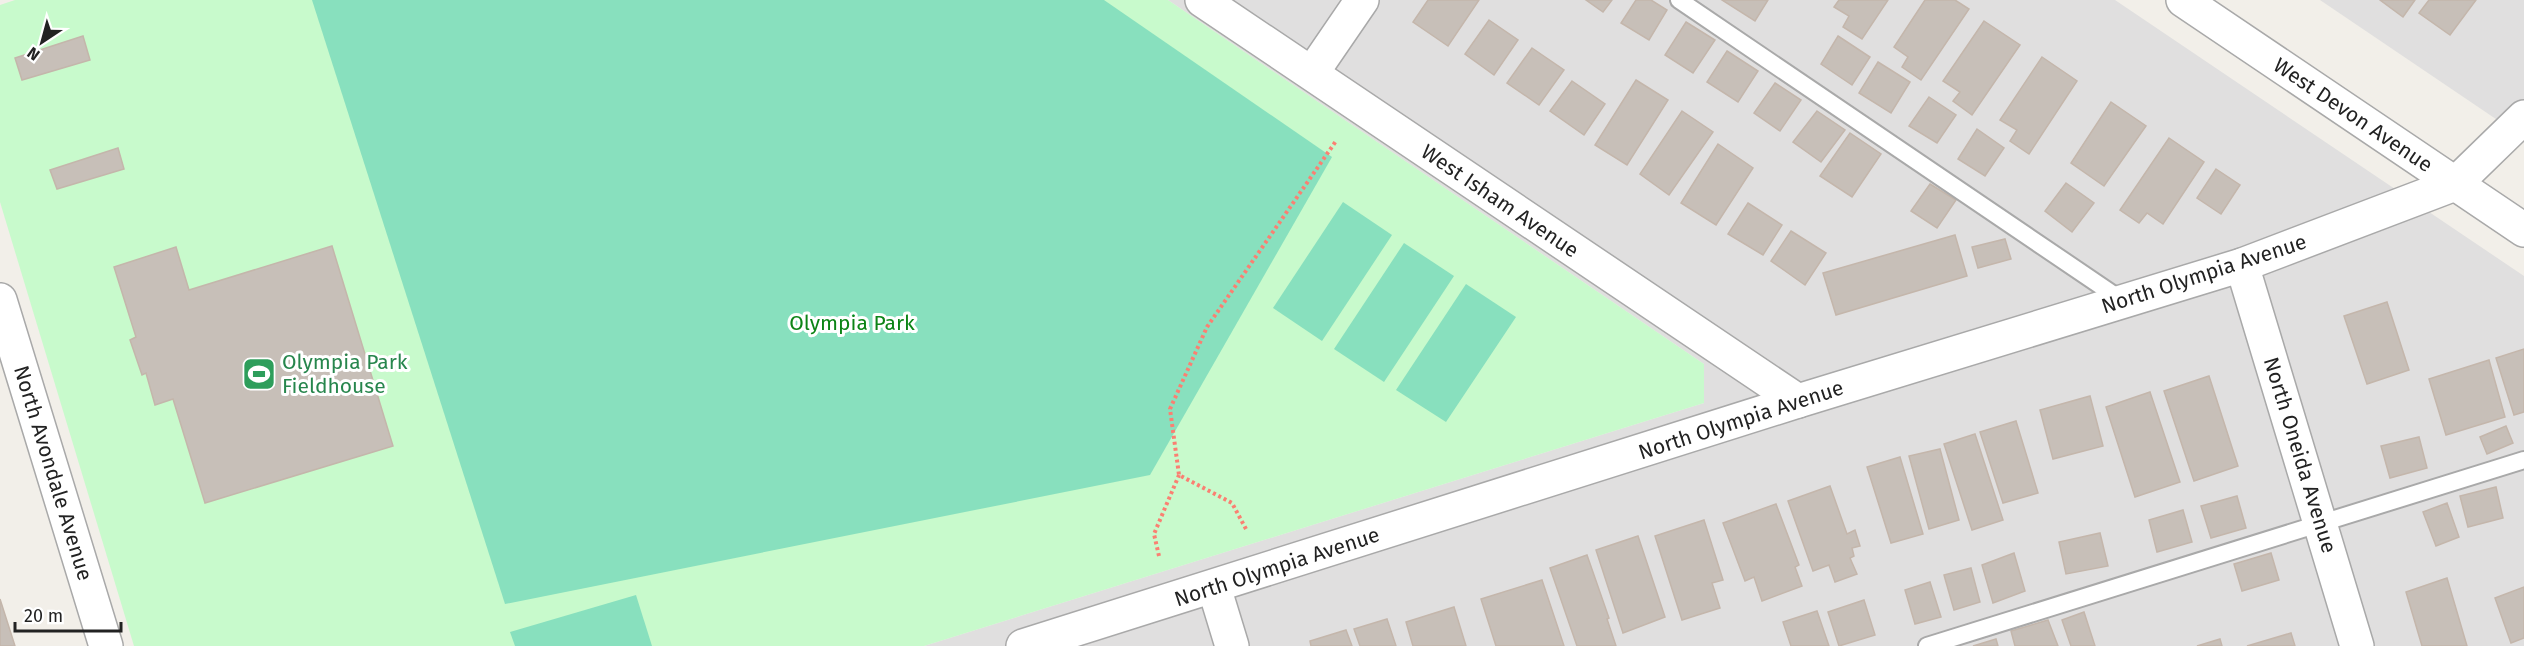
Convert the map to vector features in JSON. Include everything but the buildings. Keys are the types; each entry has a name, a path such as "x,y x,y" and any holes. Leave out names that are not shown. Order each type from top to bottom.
{"street":[{"name":"West Isham Avenue","path":"1202,0 1798,401"},
{"path":"1312,74 1362,0"},
{"name":"West Devon Avenue","path":"2182,0 2524,230"},
{"path":"2455,184 2524,117"},
{"name":"North Olympia Avenue","path":"1023,646 1798,401 2242,265 2455,184"},
{"name":"North Oneida Avenue","path":"2242,265 2357,646"},
{"name":"North Avondale Avenue","path":"0,300 5,338 106,646"},
{"path":"1214,587 1232,646"}],"lane":[{"path":"1680,0 2123,301"},
{"path":"1927,646 2524,460"}],"path":[{"path":"1159,556 1154,534 1179,475 1170,409 1207,327 1336,141"},
{"path":"1179,475 1232,503 1246,529"}],"shaded area":[{"path":"1168,0 2115,0 2524,276 2524,646 924,646 1704,403 1704,364"},
{"path":"2320,0 2524,0 2524,138"}],"green space":[{"name":"Olympia Park","path":"15,0 1168,0 1704,364 1704,403 924,646 134,646 0,202 0,5"},
{"path":"312,0 1104,0 1332,157 1150,475 505,604"},
{"path":"1343,202 1392,235 1322,341 1273,308"},
{"path":"1404,243 1454,276 1384,382 1334,349"},
{"path":"1466,284 1516,317 1446,422 1396,390"},
{"path":"636,595 652,646 515,646 510,632"}],"place":[{"name":"Olympia Park Fieldhouse","path":"259,374"}]}
